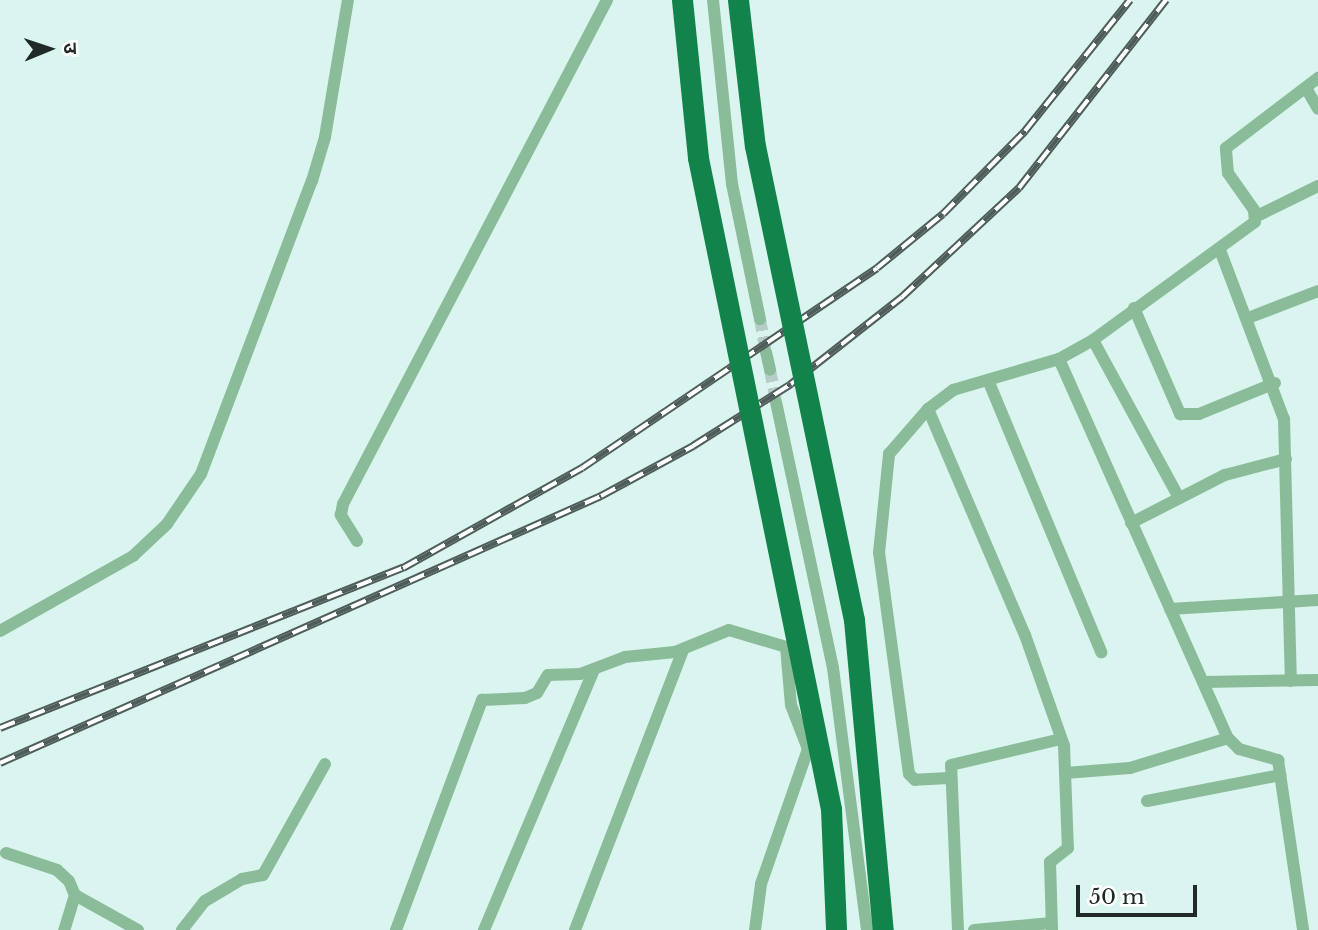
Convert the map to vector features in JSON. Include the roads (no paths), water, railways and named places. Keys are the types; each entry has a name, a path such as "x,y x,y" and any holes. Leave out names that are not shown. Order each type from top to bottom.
{"highway":[{"path":"682,0 698,158 831,809 836,930"},
{"path":"738,0 755,146 854,620 883,930"}],"street":[{"path":"0,631 133,556 167,524 201,474 312,181 325,137 348,0"},
{"path":"357,541 341,515 343,504 607,0"},
{"path":"713,0 732,184 760,319"},
{"path":"1257,216 1228,173 1226,148 1318,78"},
{"path":"1306,88 1318,109"},
{"path":"949,778 915,780 909,774 878,553 886,462 929,409 953,390 1059,359 1093,340 1134,308 1220,250 1257,216 1318,186"},
{"path":"1220,250 1275,383 1286,459 1291,681"},
{"path":"1248,318 1318,291"},
{"path":"1134,308 1180,414 1199,414 1275,383"},
{"path":"1093,340 1179,498"},
{"path":"766,352 770,370"},
{"path":"1059,359 1228,738 1239,749 1276,757 1281,775 1303,927 1318,923"},
{"path":"988,380 1101,652"},
{"path":"776,402 833,668 867,930"},
{"path":"929,409 1025,635 1061,739 1065,773 1068,848 1050,862 1051,926 974,930"},
{"path":"1131,523 1225,475 1286,459"},
{"path":"1170,609 1318,600"},
{"path":"396,930 480,702 531,696 548,675 594,669 625,657 683,650 729,630 786,647 791,705 808,748 761,884 755,930"},
{"path":"575,930 683,650"},
{"path":"484,930 594,669"},
{"path":"1203,682 1318,680"},
{"path":"1065,773 1130,768 1228,738"},
{"path":"958,930 949,778 957,762 1061,739"},
{"path":"182,930 205,901 242,879 263,875 325,764"},
{"path":"1147,801 1281,775"},
{"path":"6,853 57,870 75,895 138,930"},
{"path":"64,930 75,895"}],"tunnel":[{"path":"760,319 766,352"},
{"path":"770,370 776,402"}],"railway":[{"path":"0,728 403,568 582,468 877,268 943,214 1025,131 1130,0"},
{"path":"0,763 601,496 693,446 791,384 902,297 1019,188 1166,0"}]}
